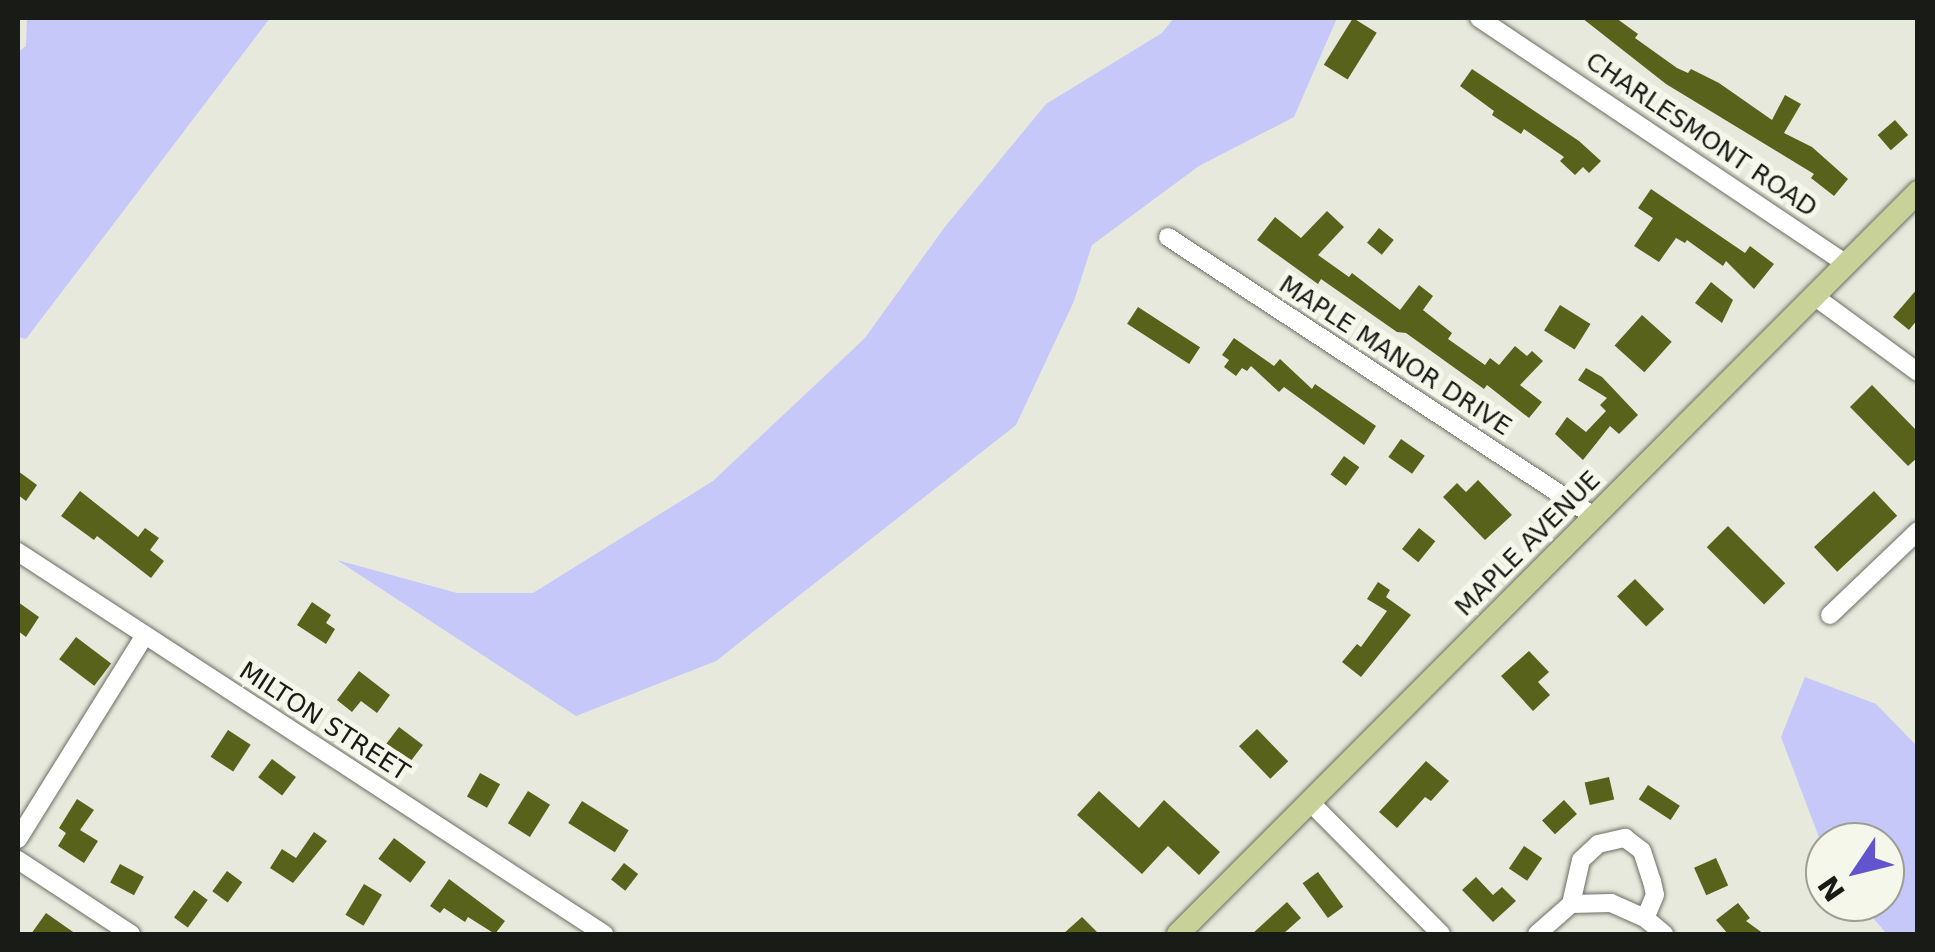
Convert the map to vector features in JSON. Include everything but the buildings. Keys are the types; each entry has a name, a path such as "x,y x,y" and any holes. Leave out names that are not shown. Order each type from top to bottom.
{"main road":[{"name":"MAPLE AVENUE","path":"1178,934 1918,192"}],"street":[{"name":"CHARLESMONT ROAD","path":"1480,18 1846,264"},
{"name":"CHARLESMONT ROAD","path":"1506,18 1528,48"},
{"name":"MAPLE MANOR DRIVE","path":"1168,237 1595,516"},
{"path":"1814,296 1918,372"},
{"path":"1830,616 1918,531"},
{"name":"MILTON STREET","path":"18,552 604,934"},
{"path":"18,840 145,635"},
{"path":"1310,802 1440,934"},
{"path":"1537,934 1571,904 1580,860 1598,844 1625,838 1642,852 1652,881 1655,895 1645,918"},
{"path":"18,860 131,934"},
{"path":"1571,904 1611,903 1645,918 1664,934"}],"shaded area":[{"path":"27,18 270,18 26,339 18,337 18,52 26,46"},
{"path":"1174,18 1337,18 1294,117 1199,166 1092,245 1074,301 1016,425 716,661 576,716 337,560 457,593 533,593 713,481 865,338 944,228 1046,104 1162,33"},
{"path":"1805,677 1876,704 1917,746 1917,934 1887,934 1876,922 1905,922 1905,822 1813,822 1781,737"}]}
